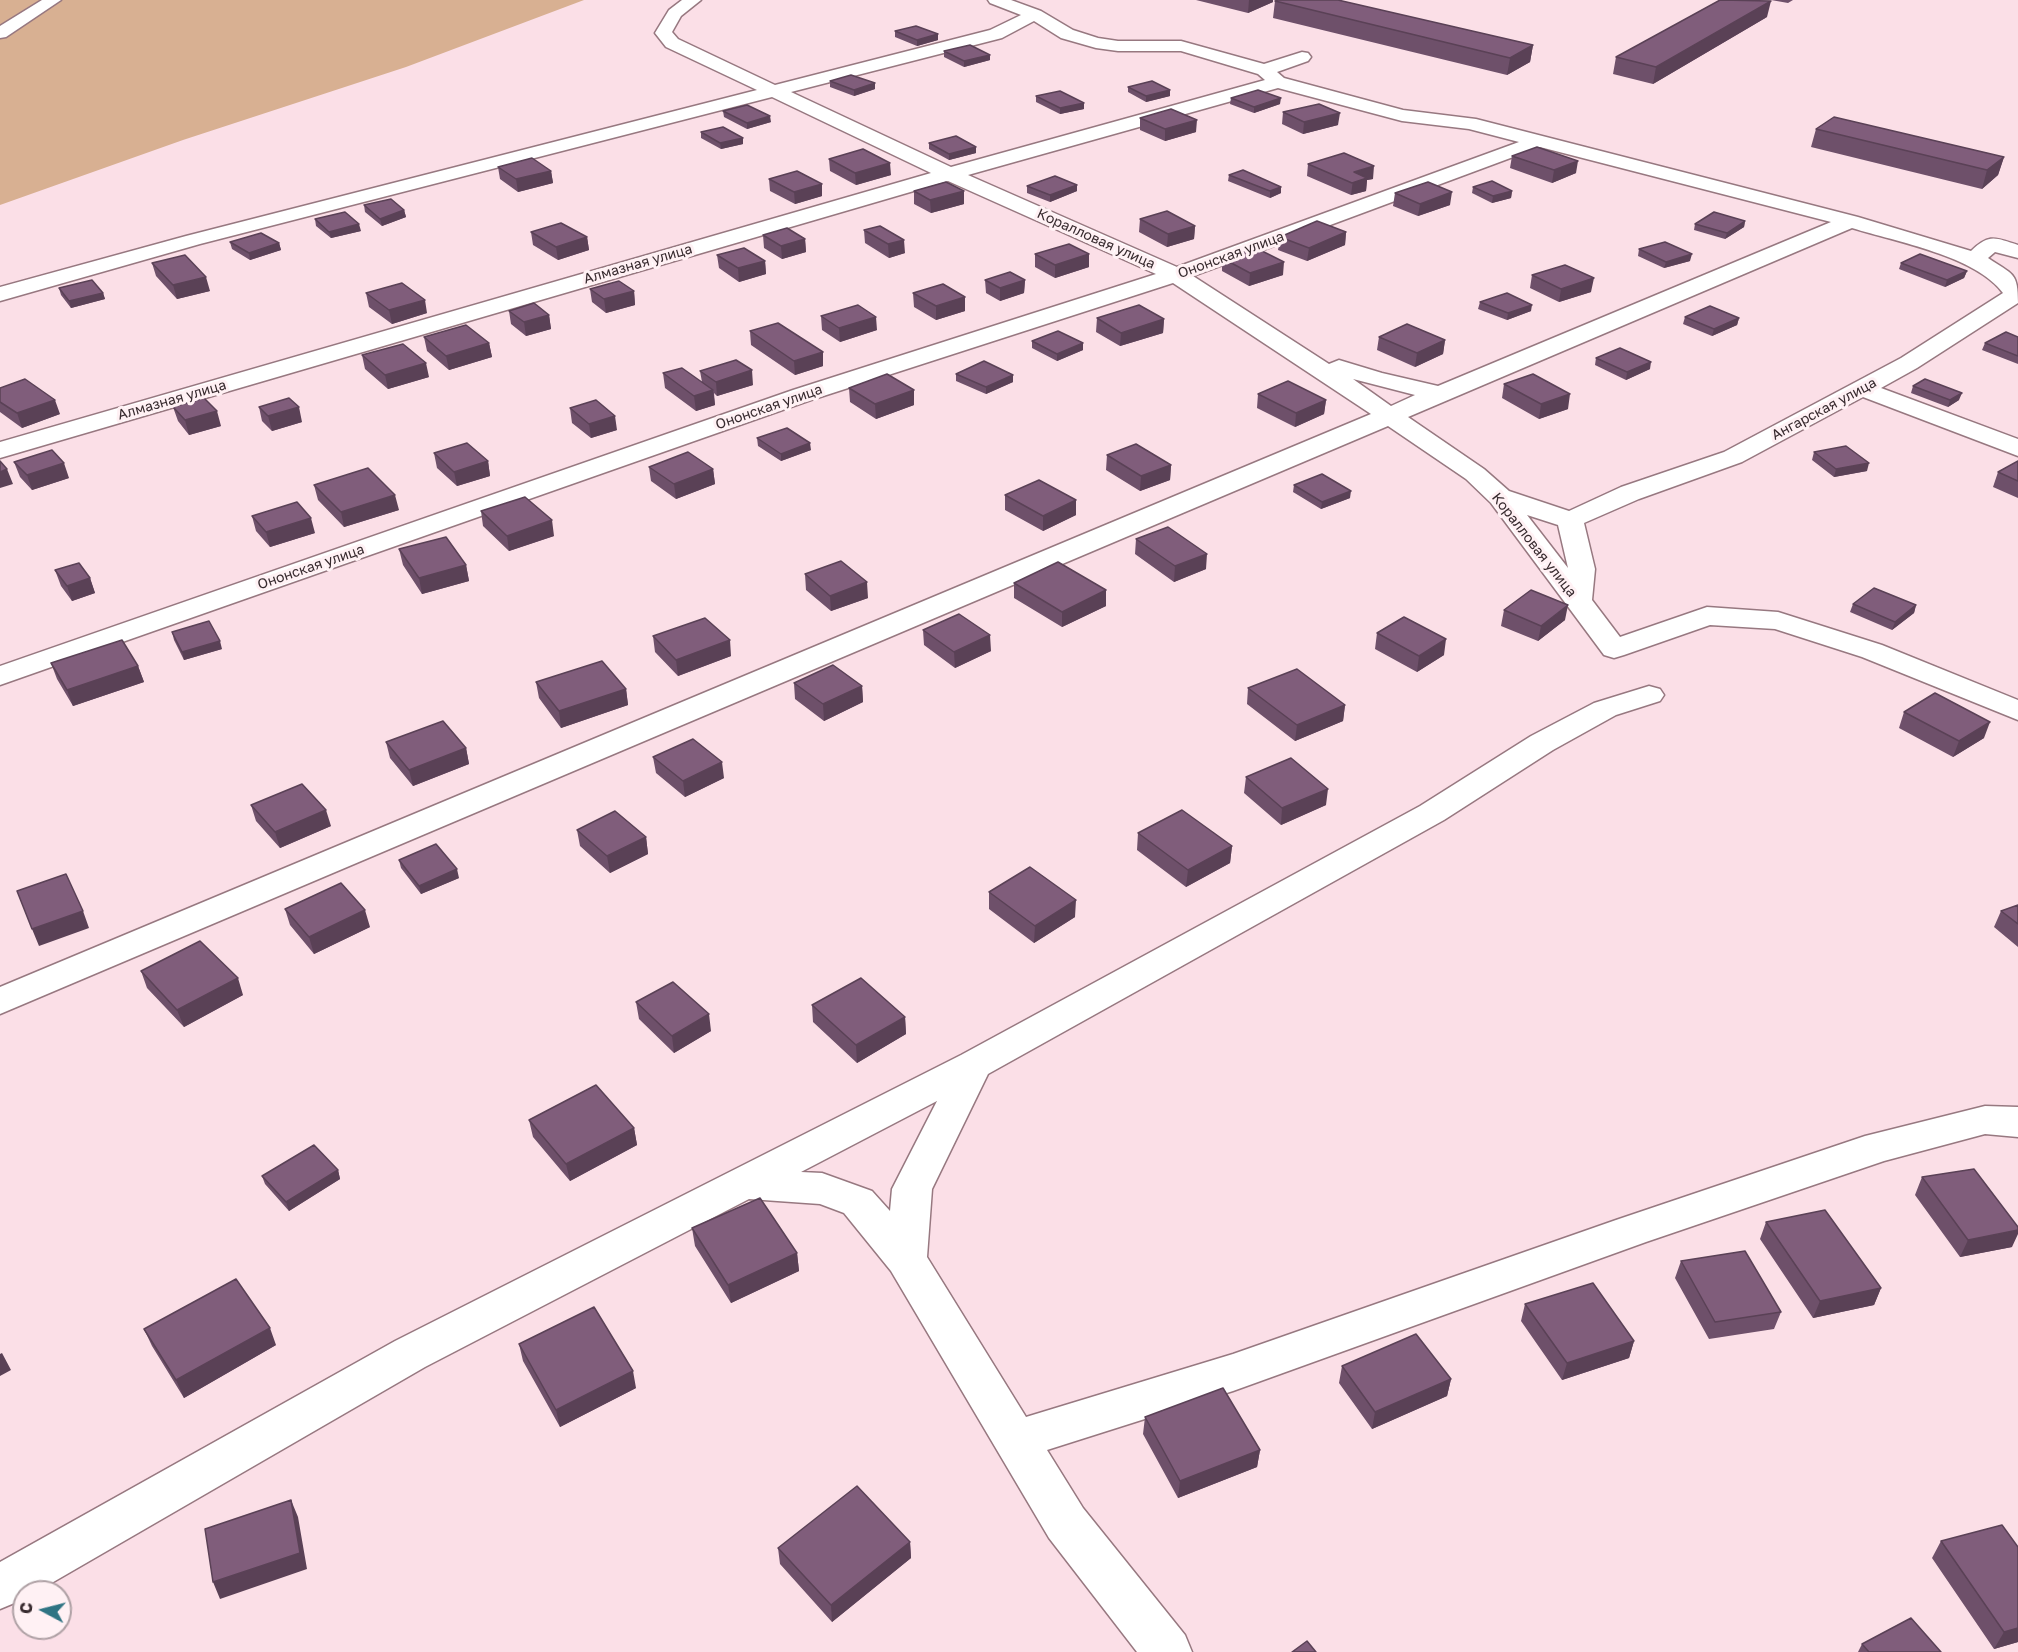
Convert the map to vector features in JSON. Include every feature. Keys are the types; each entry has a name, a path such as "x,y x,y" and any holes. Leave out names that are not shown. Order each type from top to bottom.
{"street":[{"path":"0,33 53,0"},
{"name":"Коралловая улица","path":"693,0 675,13 663,33 672,43 949,174 1176,275 1392,415 1475,474 1500,497 1614,649 1707,616 1778,621 1872,651 2018,711"},
{"path":"996,0 1035,14 1067,34 1096,43 1118,46 1181,46 1215,54 1271,76 1402,115 1470,123 1851,221 1983,252 2018,252"},
{"path":"0,294 204,237 996,34 1035,14"},
{"name":"Алмазная улица","path":"0,450 949,174 1271,76 1302,57"},
{"name":"Ононская улица","path":"0,676 802,396 1176,275 1539,141"},
{"path":"0,1001 1851,221"},
{"path":"1983,252 2000,236 2018,240"},
{"name":"Ангарская улица","path":"1570,520 1630,493 1733,457 1909,363 2016,295 1983,252"},
{"path":"1298,353 1375,379 1441,394"},
{"path":"1863,389 2018,448"},
{"path":"1500,497 1570,520 1583,581 1577,601"},
{"path":"0,1587 410,1354 974,1065 1432,813 1542,743 1605,709 1649,694"},
{"path":"906,1259 912,1189 974,1065"},
{"path":"1016,1440 1233,1372 1631,1231 1879,1147 1985,1120 2018,1122"},
{"path":"745,1183 822,1189 858,1203 906,1259 1066,1523 1167,1652"}],"shaded area":[{"path":"0,0 584,0 406,67 183,140 0,205"}],"building":[{"path":"1338,0 1533,45 1510,58 1275,1"},
{"path":"1720,0 1771,1 1656,67 1616,57"},
{"path":"916,26 938,34 917,40 895,31"},
{"path":"970,45 990,55 964,61 944,51"},
{"path":"851,75 875,83 854,90 830,81"},
{"path":"1152,81 1170,90 1146,96 1128,87"},
{"path":"1258,90 1281,98 1254,107 1231,98"},
{"path":"1060,91 1084,103 1060,108 1036,96"},
{"path":"1319,104 1340,113 1304,122 1283,112"},
{"path":"747,105 770,116 747,123 723,111"},
{"path":"1171,109 1197,120 1165,129 1140,118"},
{"path":"1834,117 2004,157 1987,170 1816,129"},
{"path":"723,127 743,138 720,143 701,132"},
{"path":"956,136 976,147 949,154 929,143"},
{"path":"1537,147 1578,161 1554,170 1512,156"},
{"path":"863,149 890,163 855,173 829,159"},
{"path":"1344,153 1374,166 1354,172 1367,178 1352,183 1308,164"},
{"path":"532,158 551,171 516,179 498,167"},
{"path":"1243,170 1281,187 1270,191 1229,175"},
{"path":"797,171 822,184 794,192 769,179"},
{"path":"1055,176 1077,185 1050,195 1027,186"},
{"path":"1492,181 1512,191 1493,196 1473,187"},
{"path":"946,182 964,191 930,200 914,191"},
{"path":"1428,182 1452,192 1420,204 1395,193"},
{"path":"391,199 404,210 380,219 364,205"},
{"path":"1167,211 1195,226 1168,234 1140,219"},
{"path":"345,212 359,224 329,232 315,219"},
{"path":"1714,212 1745,221 1727,233 1695,224"},
{"path":"1317,221 1346,232 1309,248 1280,237"},
{"path":"561,223 587,237 556,247 531,232"},
{"path":"880,226 904,240 888,244 864,230"},
{"path":"787,228 805,239 781,246 763,235"},
{"path":"261,233 279,243 249,253 230,242"},
{"path":"1665,242 1692,254 1666,262 1639,249"},
{"path":"1069,244 1089,254 1055,265 1035,254"},
{"path":"744,248 765,261 738,268 717,255"},
{"path":"1256,248 1284,262 1250,273 1222,258"},
{"path":"1920,254 1967,271 1947,280 1901,263"},
{"path":"185,255 206,277 173,285 152,263"},
{"path":"1565,265 1594,278 1561,289 1532,275"},
{"path":"1010,272 1025,280 1000,288 985,280"},
{"path":"92,280 103,293 69,301 59,288"},
{"path":"619,281 634,291 604,299 590,289"},
{"path":"402,283 425,300 389,310 366,293"},
{"path":"943,284 965,297 936,306 913,293"},
{"path":"1507,293 1532,305 1508,313 1480,302"},
{"path":"534,303 549,315 524,322 509,311"},
{"path":"858,305 876,317 839,328 821,316"},
{"path":"1139,305 1164,319 1121,333 1097,318"},
{"path":"1710,306 1739,318 1714,329 1685,317"},
{"path":"778,323 823,352 794,361 750,331"},
{"path":"1407,324 1445,340 1417,353 1379,337"},
{"path":"466,325 489,343 446,356 424,337"},
{"path":"1058,331 1083,343 1057,354 1032,341"},
{"path":"2006,332 2018,337 2018,356 1985,343"},
{"path":"403,344 426,363 385,375 362,355"},
{"path":"1620,348 1651,362 1627,372 1596,358"},
{"path":"736,360 752,370 716,382 700,371"},
{"path":"984,361 1013,375 986,387 956,374"},
{"path":"682,368 713,390 694,396 663,373"},
{"path":"887,374 914,390 875,404 849,388"},
{"path":"1533,374 1570,394 1541,404 1504,384"},
{"path":"25,379 55,400 17,413 0,402 0,388"},
{"path":"1925,379 1962,393 1950,400 1913,386"},
{"path":"1288,381 1326,400 1296,413 1258,394"},
{"path":"204,398 217,411 185,420 173,407"},
{"path":"289,398 299,407 268,416 259,407"},
{"path":"596,400 615,416 589,424 570,408"},
{"path":"787,428 810,443 781,454 757,438"},
{"path":"467,443 488,461 454,472 434,453"},
{"path":"1136,444 1171,465 1141,476 1107,455"},
{"path":"1846,446 1869,463 1836,469 1814,452"},
{"path":"52,450 64,463 27,475 14,462"},
{"path":"688,452 713,469 674,484 649,467"},
{"path":"0,461 7,469 0,472"},
{"path":"2018,461 2018,481 1998,472"},
{"path":"368,468 395,495 341,512 314,485"},
{"path":"1322,474 1351,491 1322,502 1294,485"},
{"path":"1039,480 1076,500 1043,516 1005,495"},
{"path":"525,497 552,520 507,536 481,511"},
{"path":"297,502 311,518 266,532 252,516"},
{"path":"1168,527 1207,554 1175,566 1136,539"},
{"path":"446,537 466,565 419,578 399,549"},
{"path":"841,561 867,582 830,596 805,574"},
{"path":"1058,562 1106,590 1062,612 1014,583"},
{"path":"79,563 90,578 67,586 55,570"},
{"path":"1874,588 1916,605 1895,622 1853,604"},
{"path":"1531,590 1568,605 1541,626 1504,610"},
{"path":"959,614 990,635 954,652 923,630"},
{"path":"1404,617 1446,639 1419,656 1377,633"},
{"path":"705,618 730,640 676,660 653,636"},
{"path":"209,621 220,641 182,652 172,632"},
{"path":"122,640 138,666 67,690 51,663"},
{"path":"602,661 626,689 559,711 536,682"},
{"path":"833,665 862,686 823,704 794,683"},
{"path":"1297,669 1345,705 1297,725 1248,688"},
{"path":"1935,693 1990,722 1959,741 1904,712"},
{"path":"443,721 466,748 409,770 386,742"},
{"path":"693,739 722,762 683,781 653,757"},
{"path":"1291,758 1328,789 1282,808 1246,777"},
{"path":"302,784 326,810 275,832 251,805"},
{"path":"1182,810 1232,846 1188,870 1138,833"},
{"path":"615,811 646,837 607,856 577,830"},
{"path":"436,844 457,869 419,886 399,860"},
{"path":"1030,867 1076,900 1035,926 989,892"},
{"path":"66,874 83,911 32,929 17,891"},
{"path":"341,883 365,910 309,937 285,909"},
{"path":"2018,905 2018,924 2001,911"},
{"path":"200,941 238,978 177,1010 141,971"},
{"path":"861,978 905,1017 856,1045 812,1005"},
{"path":"673,982 709,1014 672,1036 636,1002"},
{"path":"596,1085 634,1128 566,1164 529,1120"},
{"path":"314,1145 338,1170 286,1202 262,1176"},
{"path":"1974,1169 2018,1230 1968,1240 1922,1177"},
{"path":"760,1198 797,1253 728,1285 692,1228"},
{"path":"1825,1210 1881,1288 1820,1301 1766,1222"},
{"path":"1745,1251 1781,1312 1715,1322 1681,1261"},
{"path":"236,1279 270,1328 176,1380 144,1329"},
{"path":"1593,1283 1634,1341 1567,1363 1525,1304"},
{"path":"594,1307 633,1371 556,1410 519,1344"},
{"path":"1416,1334 1451,1379 1375,1412 1342,1366"},
{"path":"1223,1388 1260,1450 1180,1481 1145,1417"},
{"path":"857,1486 910,1542 831,1605 778,1548"},
{"path":"291,1500 300,1553 213,1582 205,1529"},
{"path":"2002,1525 2018,1547 2018,1628 2004,1632 1941,1541"},
{"path":"1911,1618 1941,1652 1869,1652 1862,1644"},
{"path":"1307,1641 1316,1652 1292,1652"}]}
